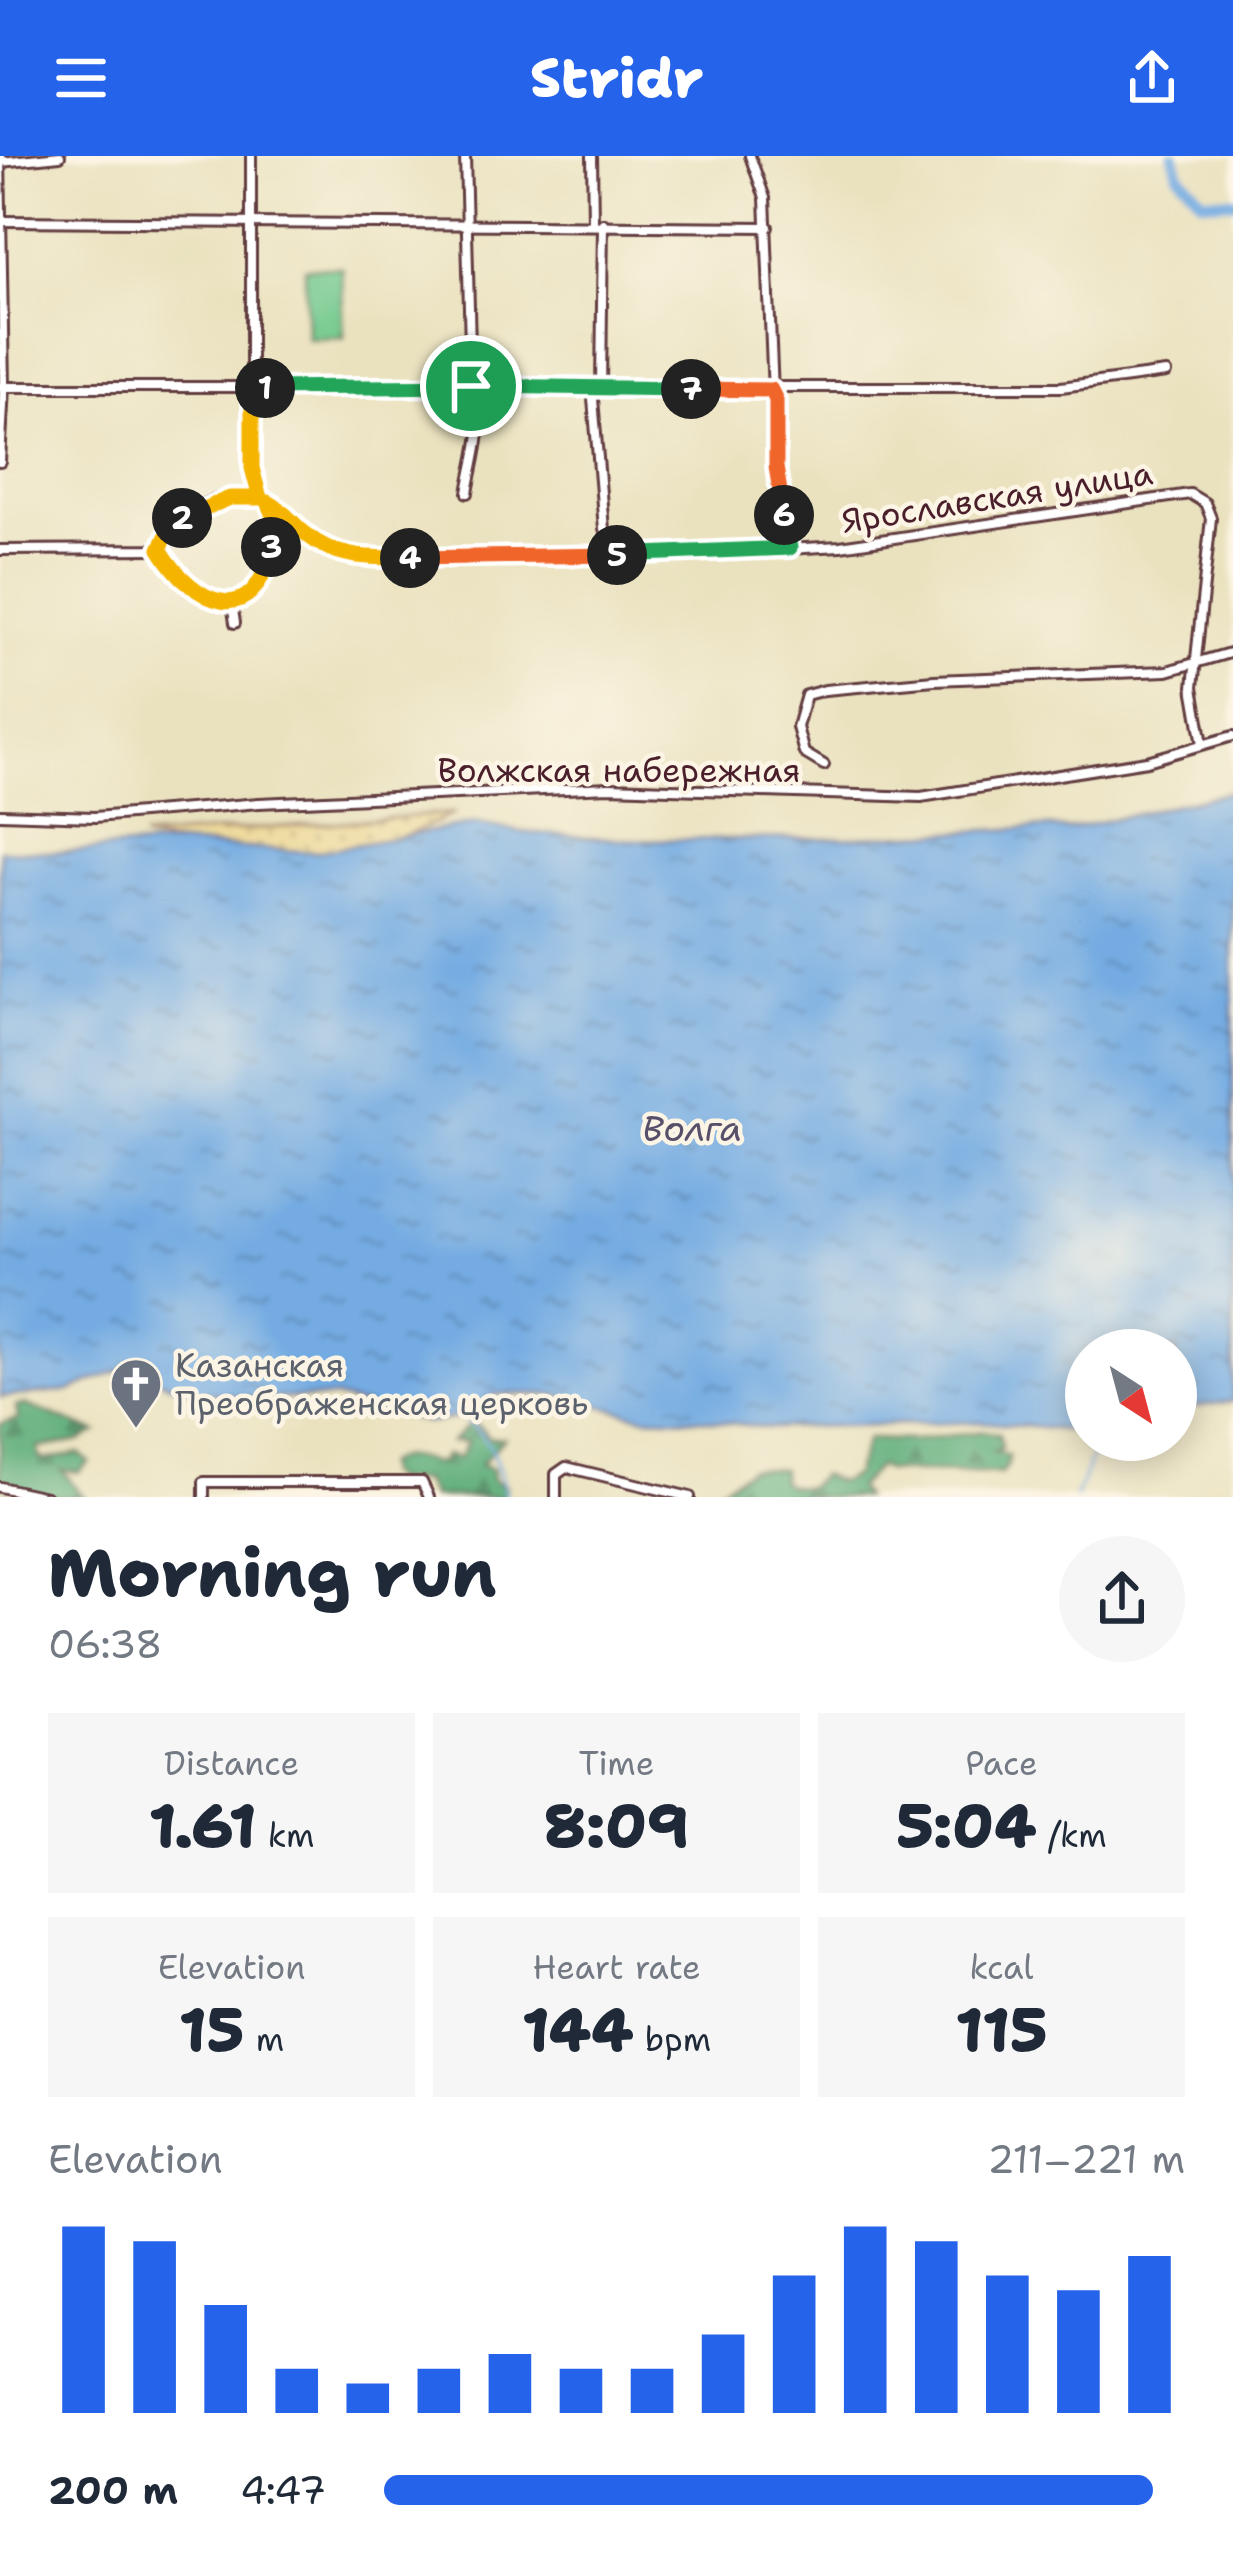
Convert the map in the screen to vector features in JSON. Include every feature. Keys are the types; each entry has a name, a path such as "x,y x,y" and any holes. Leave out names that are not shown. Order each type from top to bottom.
{"street":[{"path":"0,461 0,159 60,156"},
{"path":"0,550 160,549 213,603 232,603 249,593 267,563 273,513 252,468 251,156"},
{"path":"465,156 471,386 478,393 479,408 468,494"},
{"path":"592,156 598,223 597,387 604,530"},
{"path":"750,156 766,198 776,467 790,548"},
{"path":"0,221 768,227"},
{"path":"2,387 1061,387 1166,373"},
{"name":"Ярославская улица","path":"264,500 280,508 311,539 332,551 361,557 701,554 840,546 1190,494 1205,503 1211,518 1193,688 1203,744"},
{"path":"160,549 171,526 198,508 230,498 264,500"},
{"path":"232,603 235,623"},
{"path":"824,765 804,753 797,727 806,695 825,689 1167,671 1233,652"},
{"name":"Волжская набережная","path":"0,814 95,817 259,803 609,787 920,796 1111,768 1233,736"},
{"path":"556,1497 558,1470 584,1471 690,1497"},
{"path":"204,1497 204,1482 426,1484 429,1497"},
{"path":"0,1487 46,1497"}],"green space":[{"path":"341,267 344,337 307,338 305,268"},
{"path":"24,1404 96,1432 79,1441 38,1448 39,1458 45,1460 79,1453 89,1462 79,1472 62,1470 84,1497 50,1497 0,1486 0,1424 18,1419 16,1407"},
{"path":"470,1424 479,1426 489,1438 504,1438 480,1465 492,1469 493,1480 505,1487 503,1497 431,1497 423,1481 394,1481 385,1474 384,1465 395,1459 415,1458 433,1464 444,1455 459,1458 467,1441 451,1442"},
{"path":"984,1431 999,1434 1002,1449 994,1452 1009,1456 1001,1474 887,1471 878,1466 857,1488 863,1497 708,1496 750,1468 782,1469 781,1481 789,1486 807,1487 821,1475 839,1482 854,1475 867,1439 914,1440"}],"sand":[{"path":"455,813 372,845 307,853 239,852 142,838"}],"water":[{"name":"Волга","path":"1233,791 1233,1401 1197,1407 1197,1329 1065,1329 1065,1430 981,1422 768,1428 646,1417 557,1395 530,1394 498,1394 462,1416 429,1423 336,1398 257,1398 184,1389 126,1368 69,1391 0,1397 0,850 62,852 175,844 315,852 477,823 521,832 631,840 1066,830"}],"waterway":[{"path":"1174,156 1179,174 1203,200 1233,201"},
{"path":"461,1416 491,1450 502,1481 502,1497"},
{"path":"1076,1497 1090,1461"}],"place":[{"name":"Казанская Преображенская церковь","path":"136,1430"}],"route":[{"path":"471,386 771,390 776,400 776,467 790,548 701,554 361,557 332,551 311,539 268,502 273,513 272,542 263,574 242,599 223,604 207,600 191,587 160,549 171,526 198,508 230,498 260,498 252,468 252,388 471,386"}]}
